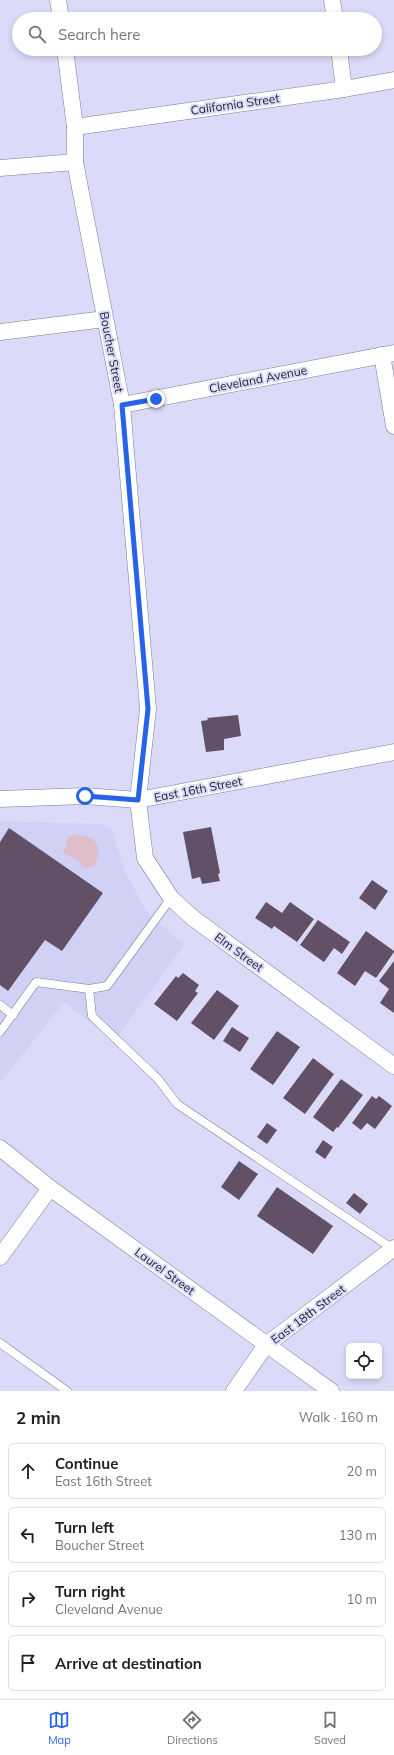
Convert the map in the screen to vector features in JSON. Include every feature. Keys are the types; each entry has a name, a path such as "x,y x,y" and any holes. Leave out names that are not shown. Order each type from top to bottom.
{"street":[{"path":"58,0 60,12"},
{"path":"332,0 334,12"},
{"name":"Boucher Street","path":"66,56 75,127 75,162 122,405 148,709 138,800"},
{"path":"340,56 344,89"},
{"name":"California Street","path":"75,127 344,89 394,80"},
{"path":"0,168 75,162"},
{"path":"0,332 105,319"},
{"path":"388,354 394,426"},
{"name":"Cleveland Avenue","path":"122,405 388,354"},
{"name":"East 16th Street","path":"0,799 85,796 138,800 394,752"},
{"name":"Elm Street","path":"138,800 145,858 171,898 193,918 394,1066"},
{"name":"Laurel Street","path":"0,1148 50,1188 331,1391"},
{"path":"0,1258 50,1188"},
{"name":"East 18th Street","path":"234,1391 266,1345 393,1249"}],"lane":[{"path":"0,1032 36,982 89,989 107,986 171,898"},
{"path":"89,989 92,1016 158,1079 178,1104 393,1249"},
{"path":"0,1005 12,1014"},
{"path":"0,1343 67,1391"}],"shaded area":[{"path":"0,821 103,824 112,829 125,872 147,912 184,945 114,1041 64,1002 0,1083"},
{"path":"77,835 90,838 97,845 99,855 94,867 85,868 76,859 64,853 63,849 66,849 67,845 64,843 71,836"}],"building":[{"path":"238,715 241,736 224,739 224,750 206,752 201,721 208,720 207,718"},
{"path":"211,827 220,873 218,874 220,881 202,884 200,877 192,879 183,832"},
{"path":"9,828 103,893 62,951 45,940 8,991 0,985 0,842"},
{"path":"372,880 388,891 375,910 359,898"},
{"path":"266,902 282,913 290,902 314,919 297,942 274,926 272,929 255,918"},
{"path":"318,920 350,942 342,954 334,948 324,962 300,945"},
{"path":"366,931 394,952 376,978 365,971 355,986 337,973"},
{"path":"394,961 394,1013 380,1003 389,989 379,981"},
{"path":"183,973 199,985 195,991 198,993 177,1021 154,1004 176,976 178,978"},
{"path":"217,990 239,1006 214,1040 191,1023"},
{"path":"232,1027 249,1038 240,1052 223,1041"},
{"path":"277,1031 300,1047 273,1085 250,1069"},
{"path":"313,1058 334,1074 305,1114 283,1098"},
{"path":"341,1079 363,1095 338,1128 337,1127 333,1132 313,1117"},
{"path":"372,1096 376,1099 379,1096 392,1106 375,1129 367,1123 361,1130 352,1123"},
{"path":"267,1123 277,1130 267,1144 257,1137"},
{"path":"323,1140 333,1147 325,1159 315,1152"},
{"path":"239,1161 258,1174 239,1200 221,1187"},
{"path":"277,1187 333,1226 313,1254 257,1216"},
{"path":"354,1193 368,1204 360,1214 346,1203"}],"route":[{"path":"85,796 138,800 148,709 122,405 156,399"}]}
